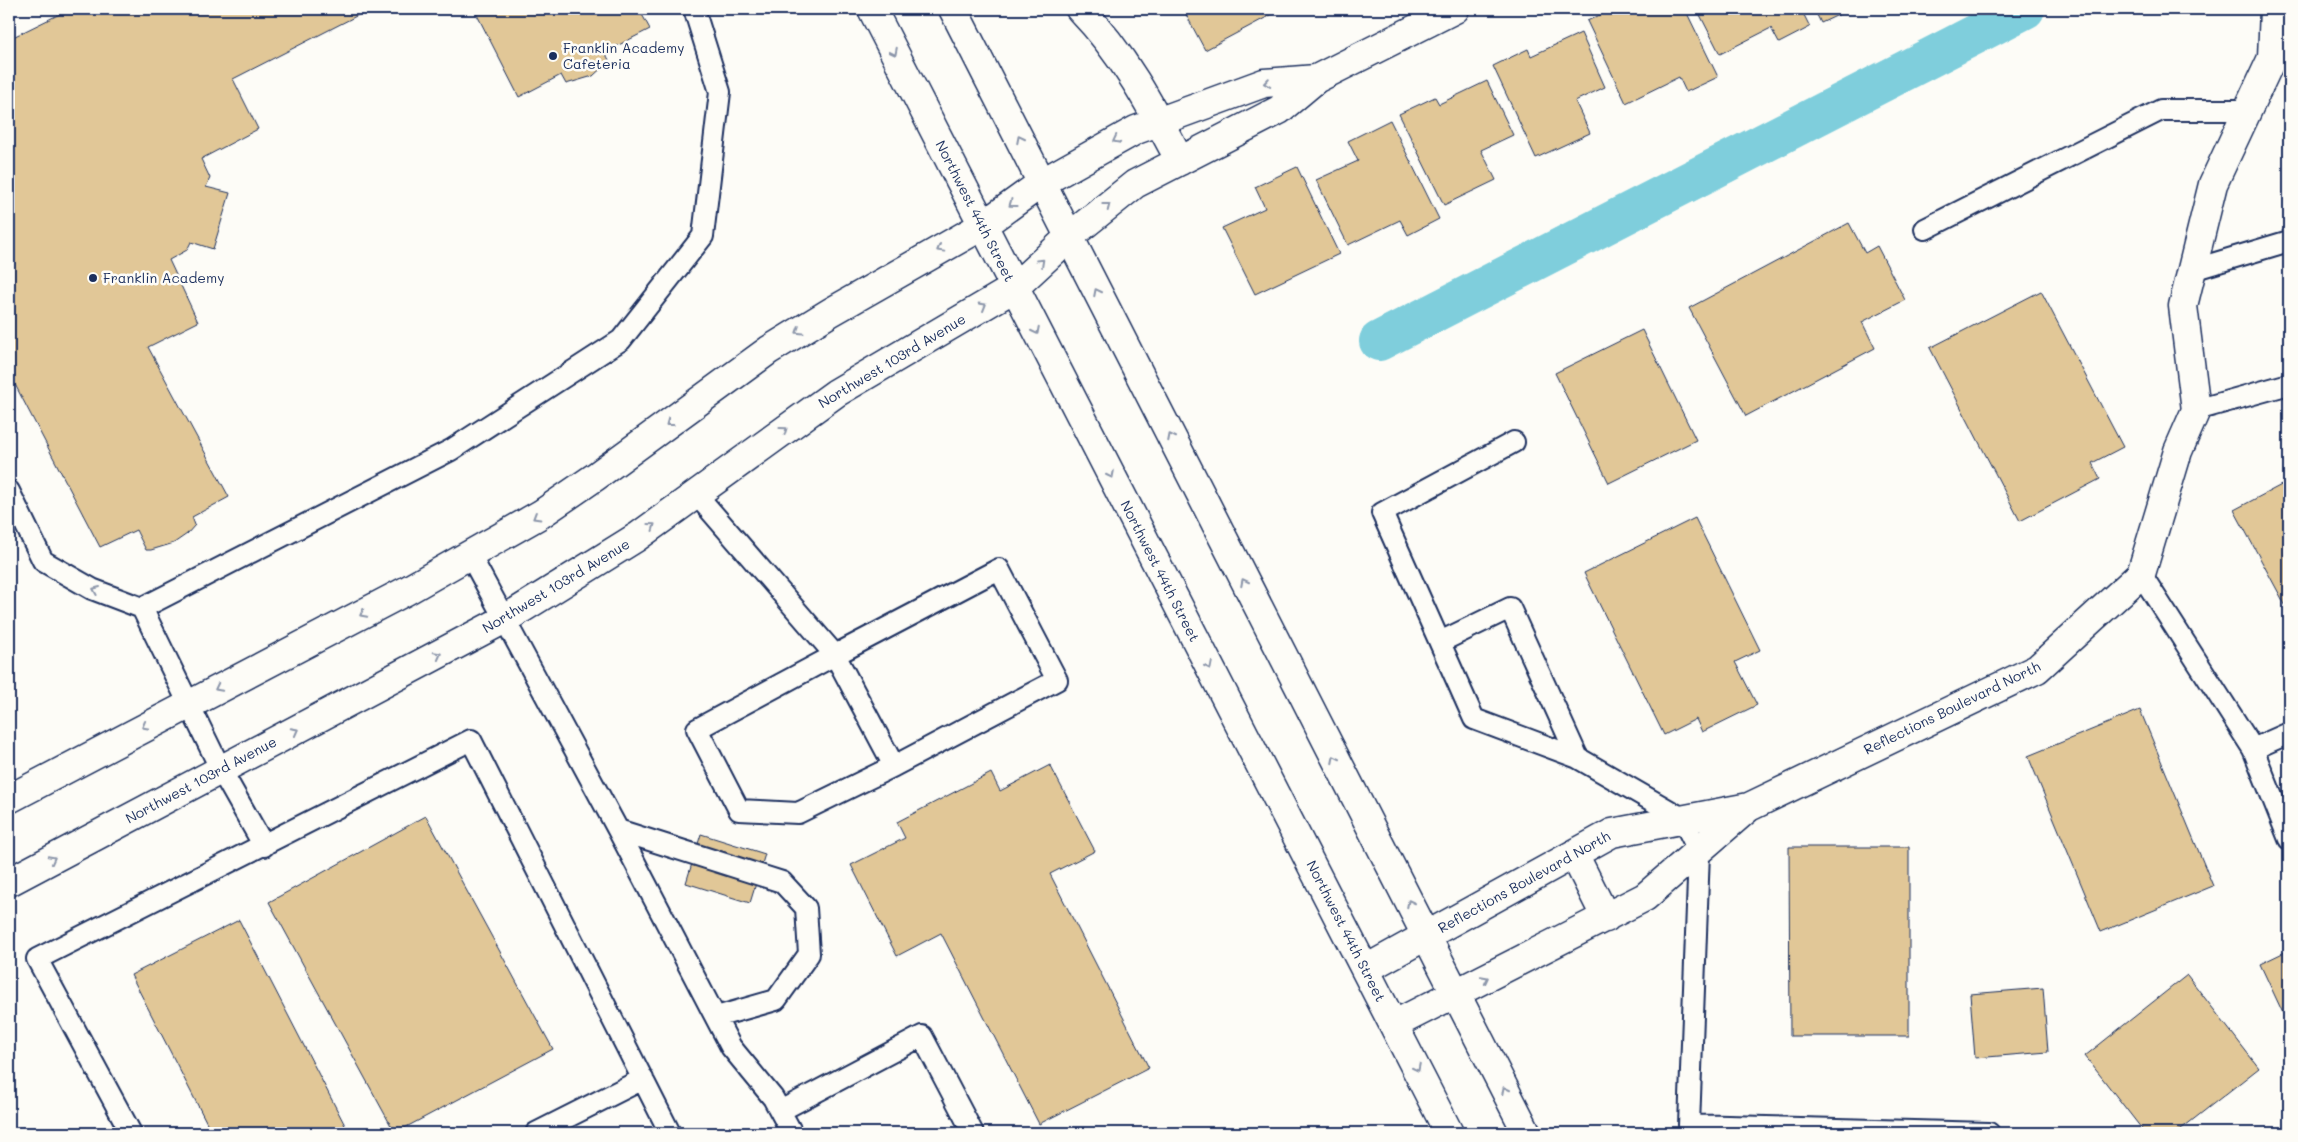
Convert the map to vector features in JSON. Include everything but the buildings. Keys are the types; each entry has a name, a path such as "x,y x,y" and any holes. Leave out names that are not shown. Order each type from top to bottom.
{"street":[{"name":"Northwest 44th Street","path":"872,9 982,226 1395,1024 1449,1133"},
{"path":"953,9 1527,1133"},
{"path":"1080,9 1104,33 1126,64 1180,161"},
{"path":"9,798 406,592 541,514 769,350 831,312 982,226 1042,182 1103,147 1136,130 1264,83 1316,79 1455,9"},
{"path":"2141,574 2178,451 2196,410 2183,306 2213,184 2272,58 2274,9"},
{"name":"Northwest 103rd Avenue","path":"9,882 505,619 637,537 836,392 1014,288 1069,236 1135,184 1280,110 1316,79"},
{"name":"Reflections Boulevard North","path":"1366,969 1612,833 1682,818 1749,807 2038,669 2141,574"},
{"name":"Reflections Boulevard North","path":"1395,1024 1645,897 1749,807"},
{"path":"1574,854 1606,918"}],"lane":[{"path":"142,608 450,450 621,340 703,236 720,92 694,9"},
{"path":"1925,229 2161,110 2247,110"},
{"path":"2192,270 2289,241"},
{"path":"2196,410 2289,384"},
{"path":"1514,442 1382,513 1474,719 1578,758 1682,818 1699,852 1690,1129 1989,1133"},
{"path":"9,491 43,561 92,589 142,608 221,770 264,846"},
{"path":"696,494 835,655 894,766"},
{"path":"470,554 618,830 731,1047 773,1098 792,1133"},
{"path":"999,569 1057,680 894,766 798,813 739,810 696,729 835,655 999,569"},
{"path":"2141,574 2253,749 2289,839"},
{"path":"1440,642 1510,608 1578,758"},
{"path":"2253,749 2289,733"},
{"path":"131,1133 37,959 471,740 670,1133"},
{"path":"618,830 782,882 806,908 809,954 776,1000 716,1017"},
{"path":"780,1111 922,1036 973,1133"},
{"path":"536,1133 642,1079"}],"waterway":[{"path":"1379,341 2025,9"}],"place":[{"name":"Franklin Academy Cafeteria","path":"553,56"},
{"name":"Franklin Academy","path":"93,278"}]}
